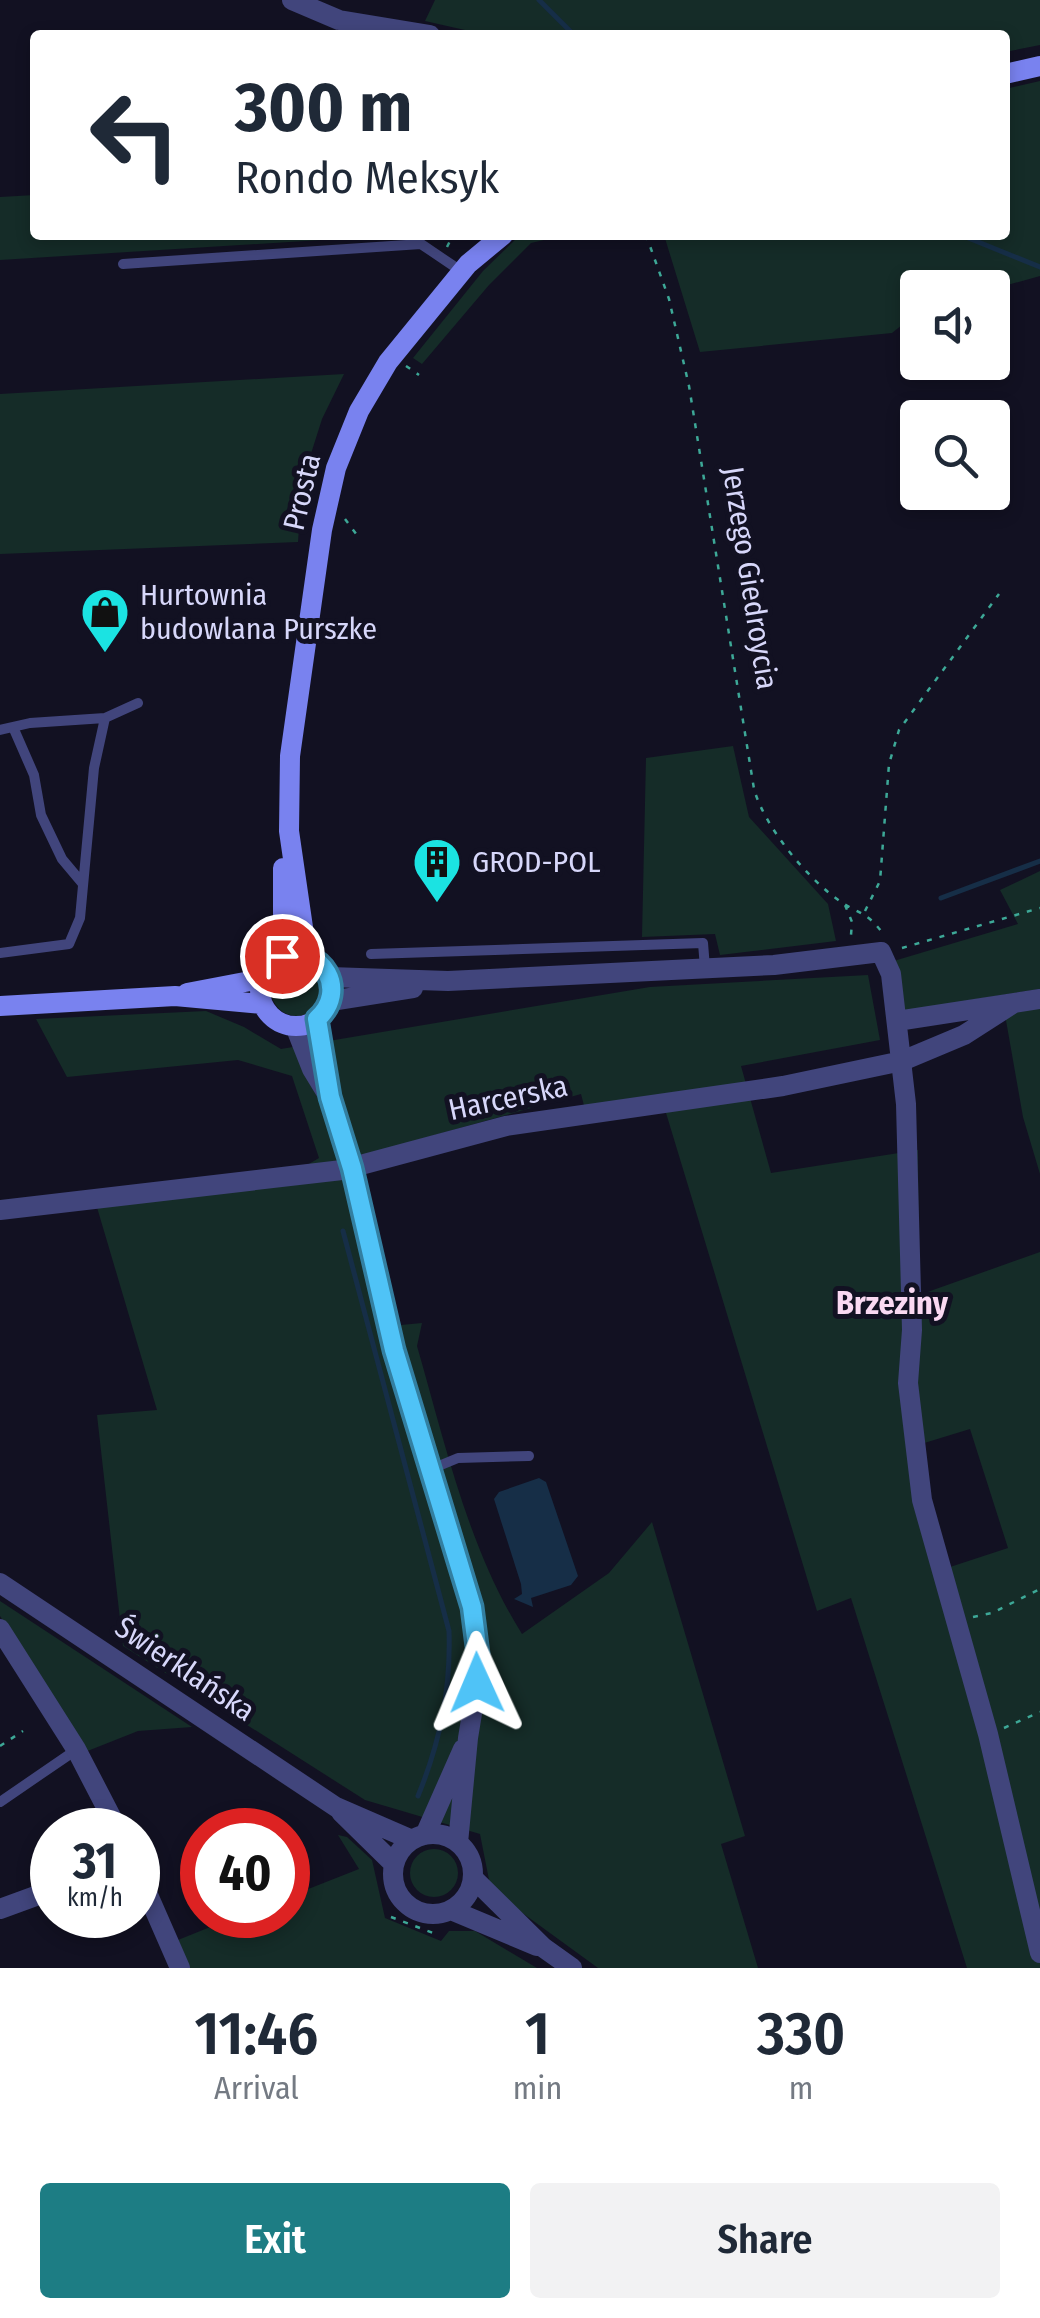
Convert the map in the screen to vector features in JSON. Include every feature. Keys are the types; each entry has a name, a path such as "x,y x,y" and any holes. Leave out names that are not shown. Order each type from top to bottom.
{"main road":[{"path":"1010,73 1040,66"},
{"name":"Prosta","path":"282,956 294,711 319,547 336,468 359,411 380,374 492,240"},
{"name":"Prosta","path":"289,865 307,955"},
{"path":"307,955 321,963 330,977 331,1000 317,1019 295,1026 273,1018 262,1004 261,979 267,967 282,956 307,955"},
{"path":"216,994 261,979"},
{"path":"0,1006 216,994 262,1004"}],"street":[{"path":"292,0 340,20 400,30"},
{"path":"330,977 448,981 705,968 846,958 886,951 902,1061 908,1149 912,1330 908,1384 922,1500 988,1734 1040,1953"},
{"path":"331,1000 448,981"},
{"name":"Harcerska","path":"897,1020 1040,999"},
{"name":"Harcerska","path":"0,1210 352,1168 506,1126 783,1086 902,1061 964,1035 1014,1003"},
{"path":"317,1019 330,1097 352,1168 394,1350 475,1622 477,1683 458,1843"},
{"path":"295,1026 312,1069 330,1097"},
{"name":"Świerklańska","path":"0,1583 336,1806 394,1864"},
{"path":"0,1629 76,1749 107,1808"},
{"path":"468,1738 419,1837 401,1850 394,1864 395,1889 404,1903 428,1914 452,1910 544,1948"},
{"name":"Świerklańska","path":"336,1806 419,1837"},
{"path":"419,1837 443,1836 458,1843 471,1863 473,1878 466,1897 452,1910"},
{"path":"473,1878 544,1948 572,1968"},
{"path":"0,1909 30,1898"},
{"path":"160,1922 180,1968"}],"lane":[{"path":"123,264 421,244 465,268"},
{"path":"0,730 104,718 138,703"},
{"path":"0,953 69,944 80,918 94,768 104,718"},
{"path":"14,727 34,775 40,815 62,859 83,884"},
{"path":"371,954 703,943 705,968"},
{"path":"428,1471 458,1458 529,1456"},
{"path":"0,1802 76,1749"}],"path":[{"name":"Jerzego Giedroycia","path":"648,240 670,299 690,386 757,800 774,834 844,904 864,912"},
{"path":"999,594 900,730 889,764 880,881 864,912 886,951 1040,908"},
{"path":"844,904 853,930 846,958"},
{"path":"957,1622 992,1613 1040,1590"},
{"path":"988,1734 1040,1712"},
{"path":"0,1746 23,1731"},
{"path":"392,1917 433,1933"}],"green space":[{"path":"435,0 1040,0 1040,45 1010,51 1010,30 465,30 425,21"},
{"path":"1040,81 1040,276 1010,284 1010,270 900,270 900,327 892,333 700,352 666,240 1010,240 1010,88"},
{"path":"30,195 30,240 320,240 0,260 0,197"},
{"path":"515,240 544,240 531,243 489,285 422,364 413,358 483,271"},
{"path":"344,374 322,419 302,482 298,542 0,554 0,394"},
{"path":"733,746 749,817 828,904 836,941 720,955 715,934 642,937 646,758"},
{"path":"1040,871 1040,989 903,1011 887,963 1018,924 1000,890"},
{"path":"297,964 315,972 323,990 315,1008 297,1016 279,1008 271,990 279,972"},
{"path":"868,975 880,1040 741,1066 771,1173 918,1150 919,1295 1040,1252 1040,1968 967,1968 851,1598 817,1611 663,1103 586,1113 581,1094 346,1160 401,1325 422,1323 417,1346 460,1494 487,1566 522,1634 609,1573 652,1522 745,1836 721,1844 758,1968 598,1968 491,1890 480,1834 365,1800 123,1646 97,1415 157,1410 96,1204 280,1181 319,1158 292,1076 238,1060 67,1077 36,1019 206,1011 281,1049 650,987","holes":["970,1429 1008,1548 947,1568 926,1496 921,1444"]},
{"path":"1040,1003 1040,1174 1023,1117 1004,1009"},
{"path":"0,1601 192,1727 138,1731 85,1752 0,1616"},
{"path":"338,1835 347,1837 372,1860 385,1918 441,1941 449,1931 475,1931 537,1968 190,1968 178,1940 183,1938 310,1938 310,1888 359,1869"},
{"path":"434,1849 451,1856 458,1873 451,1890 434,1897 417,1890 410,1873 417,1856"}],"water":[{"path":"539,1478 546,1482 578,1576 571,1585 531,1598 533,1607 514,1599 522,1594 521,1584 494,1499 499,1492"}],"waterway":[{"path":"539,0 569,30"},
{"path":"973,240 1040,267"},
{"path":"941,898 1040,861"},
{"path":"343,1231 449,1631 443,1715 418,1796"}],"place":[{"name":"Hurtownia budowlana Purszke","path":"105,654"},
{"name":"GROD-POL","path":"437,904"}],"district":[{"name":"Brzeziny","path":"892,1303"}],"route":[{"path":"282,956 295,953 312,957 325,967 332,982 331,1000 317,1019 330,1097 352,1168 409,1405 472,1607 477,1683"}]}
